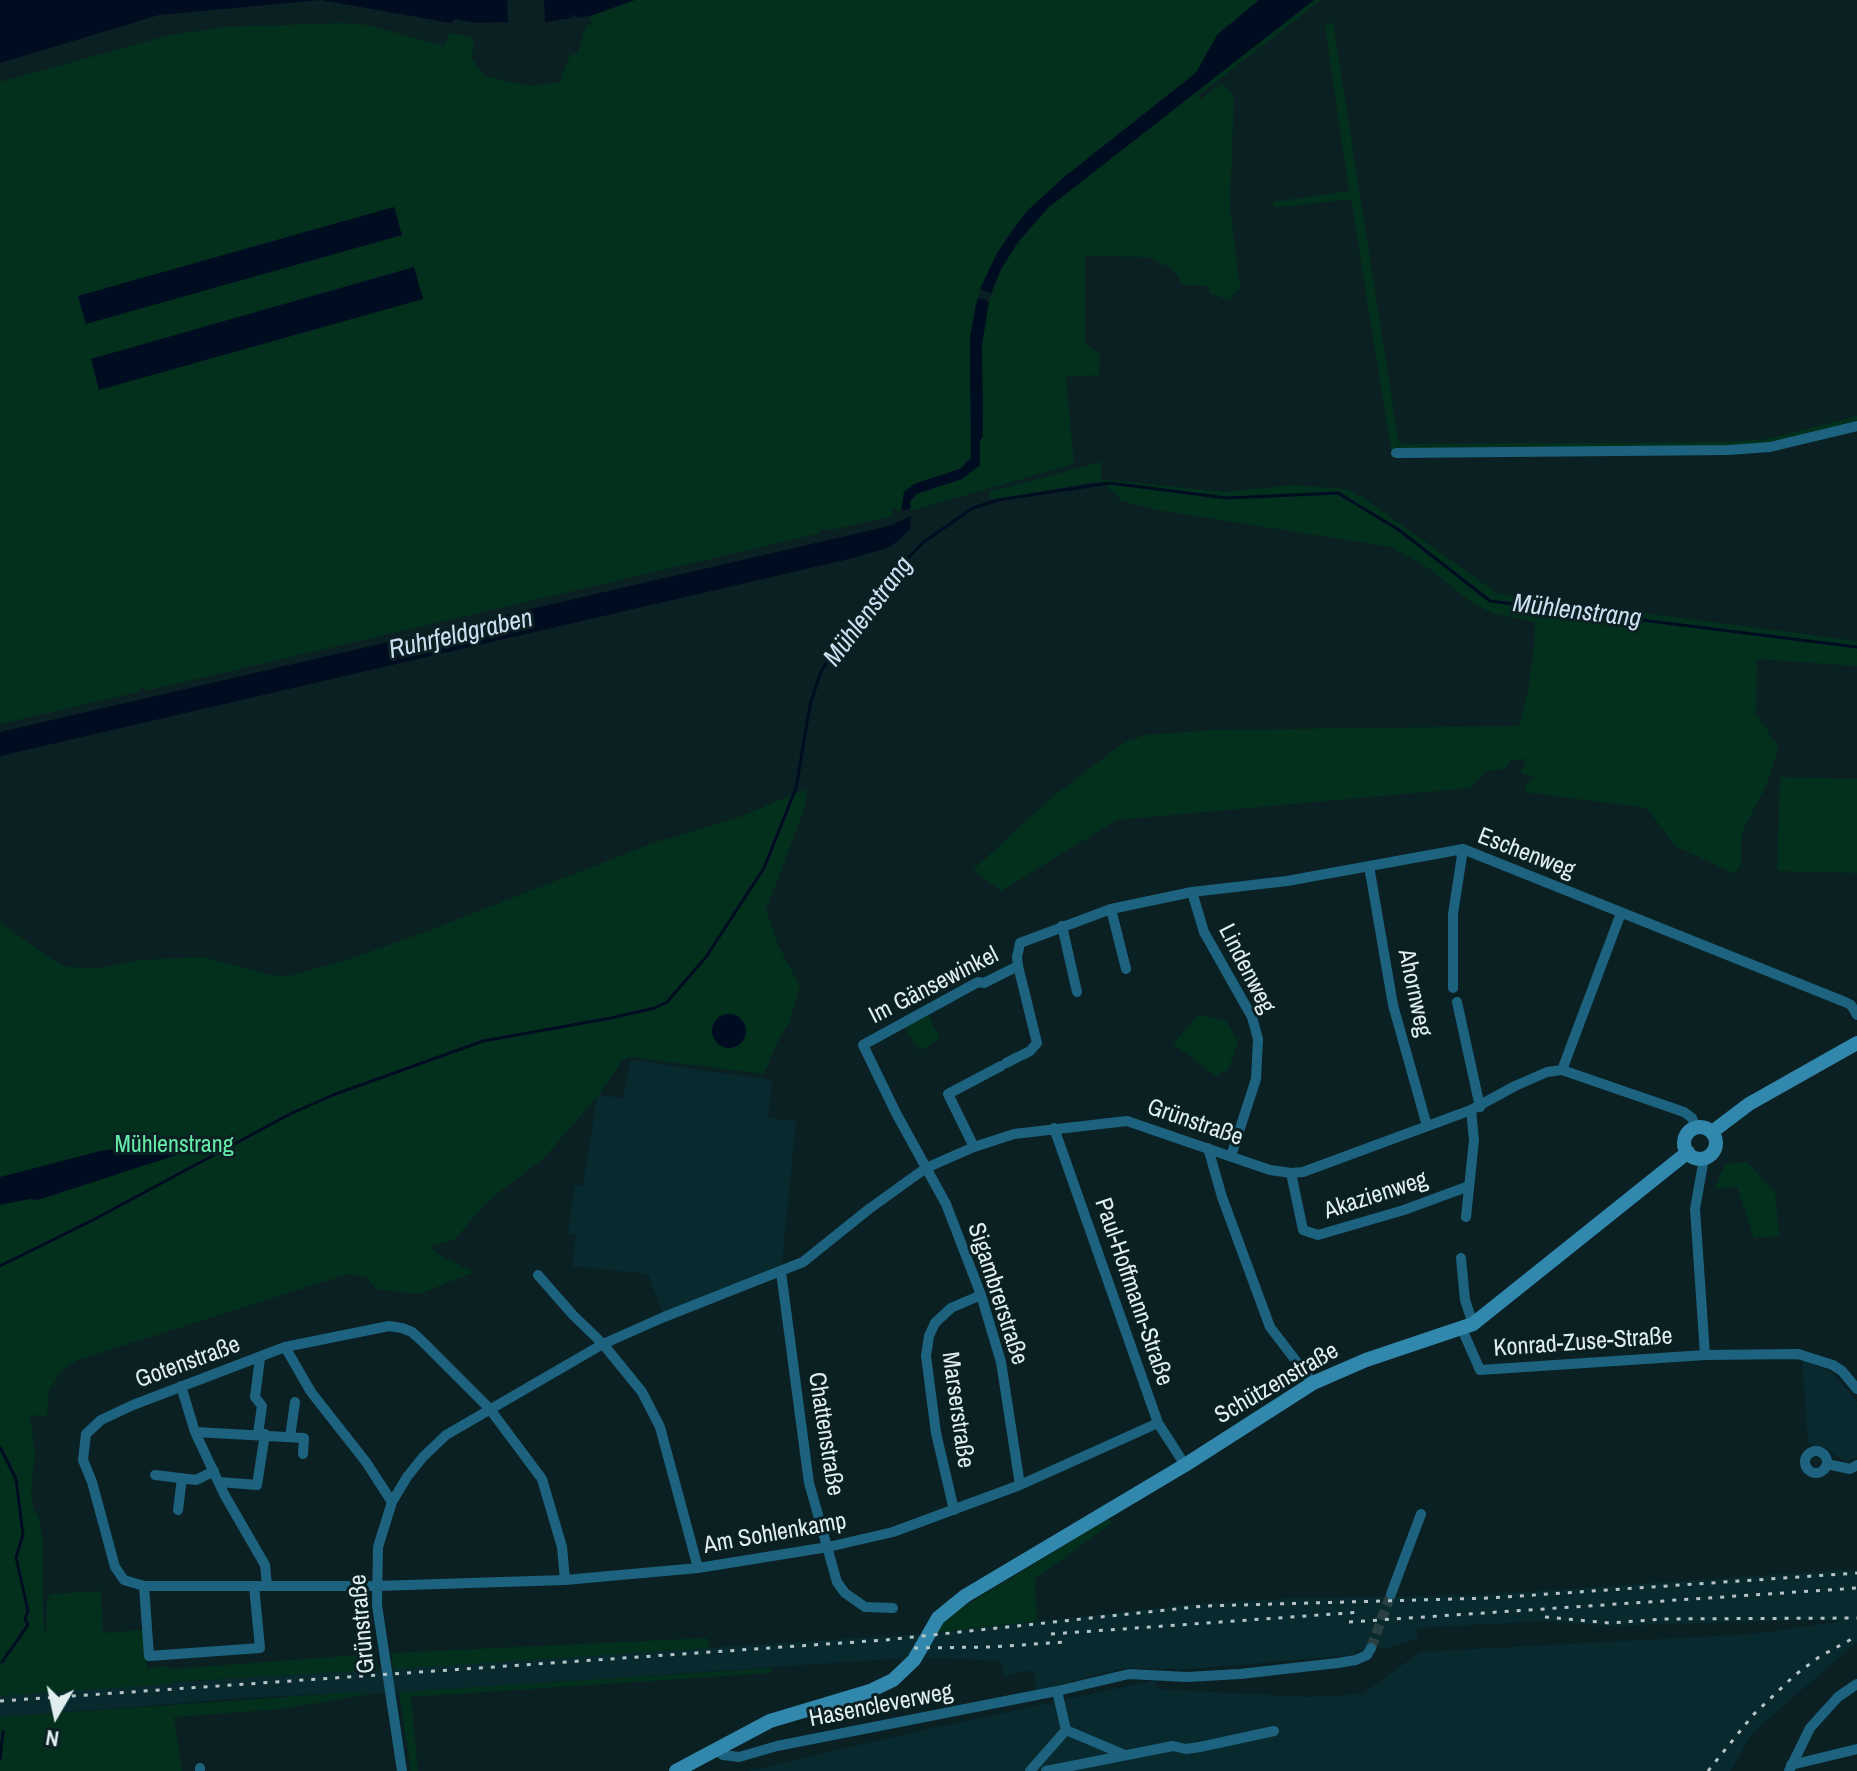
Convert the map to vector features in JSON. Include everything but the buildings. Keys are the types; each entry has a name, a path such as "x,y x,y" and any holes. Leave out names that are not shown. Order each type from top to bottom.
{"main road":[{"path":"1712,1132 1756,1100 1857,1043"},
{"path":"1696,1128 1712,1132 1715,1147 1704,1158 1688,1152 1685,1138 1696,1128"},
{"name":"Schützenstraße","path":"715,1749 770,1721 883,1686 900,1676 914,1660 938,1618 965,1596 1185,1465 1313,1383 1366,1360 1467,1326 1688,1152"},
{"path":"676,1771 715,1749"}],"street":[{"path":"1396,453 1729,450 1770,447 1857,426"},
{"path":"1453,988 1453,914 1463,849"},
{"name":"Eschenweg","path":"1018,966 1020,943 1111,909 1192,892 1287,881 1463,849 1845,1002 1857,1015"},
{"name":"Ahornweg","path":"1369,866 1393,1005 1427,1126"},
{"name":"Lindenweg","path":"1192,892 1204,932 1252,1017 1258,1039 1256,1079 1231,1156"},
{"path":"1111,909 1126,969"},
{"path":"1621,913 1562,1070 1684,1112 1692,1118 1696,1128"},
{"path":"1062,926 1077,992"},
{"path":"974,1147 948,1094 1030,1051 1037,1043 1018,966"},
{"name":"Im Gänsewinkel","path":"926,1168 863,1045 978,982 984,983 1018,966"},
{"path":"1457,1002 1475,1109 1466,1217"},
{"name":"Grünstraße","path":"402,1771 381,1640 376,1586 378,1547 392,1502 407,1477 446,1435 489,1408 603,1344 803,1262 926,1168 1014,1134 1127,1121 1270,1170 1303,1172 1475,1109 1515,1086 1547,1072 1562,1070"},
{"name":"Paul-Hoffmann-Straße","path":"1054,1128 1158,1423 1185,1465"},
{"path":"1208,1148 1222,1197 1270,1327 1313,1383"},
{"name":"Konrad-Zuse-Straße","path":"1704,1158 1695,1209 1705,1355"},
{"name":"Sigambrerstraße","path":"926,1168 946,1204 981,1295 1001,1362 1020,1485"},
{"name":"Akazienweg","path":"1291,1173 1303,1230 1318,1235 1404,1210 1469,1186"},
{"path":"1461,1258 1467,1326"},
{"name":"Chattenstraße","path":"781,1272 809,1483 837,1582 845,1593 865,1607 893,1608"},
{"path":"538,1275 603,1344 642,1392 660,1427 698,1568"},
{"name":"Marserstraße","path":"954,1510 936,1433 926,1356 935,1323 951,1308 981,1295"},
{"name":"Gotenstraße","path":"144,1586 124,1580 115,1567 83,1460 86,1434 101,1420 285,1347 389,1326 412,1332 489,1408 542,1479 562,1547 565,1580"},
{"name":"Konrad-Zuse-Straße","path":"1467,1326 1472,1355 1480,1370 1705,1355 1798,1354 1833,1365 1857,1389"},
{"path":"285,1347 311,1392 366,1462 392,1502"},
{"path":"155,1475 196,1480 216,1476 257,1485 262,1406 255,1397 260,1358"},
{"path":"181,1386 195,1432 265,1565 267,1586"},
{"path":"290,1437 295,1402"},
{"name":"Am Sohlenkamp","path":"376,1586 565,1580 698,1568 828,1547 893,1532 954,1510 1020,1485 1158,1423"},
{"path":"195,1432 304,1438 303,1454"},
{"path":"1827,1464 1850,1469 1857,1465"},
{"path":"178,1510 182,1478"},
{"path":"1391,1594 1421,1514"},
{"path":"254,1586 260,1648 149,1656 144,1586 254,1586 376,1586"},
{"name":"Hasencleverweg","path":"715,1749 723,1755 739,1757 777,1746 1129,1674 1187,1677 1240,1674 1356,1660 1367,1655 1371,1648"},
{"path":"1790,1768 1810,1728 1838,1697 1857,1684"},
{"path":"1057,1691 1066,1730"},
{"path":"1066,1730 1125,1755"},
{"path":"1030,1771 1066,1730"},
{"path":"1046,1771 1173,1746 1186,1749 1200,1747 1274,1731"},
{"path":"1790,1768 1857,1749"}],"shaded area":[{"path":"631,1060 772,1080 768,1118 796,1121 781,1272 664,1317 648,1274 572,1266 576,1235 568,1234 575,1185 583,1186 597,1095 623,1098"},
{"path":"1802,1359 1833,1373 1857,1402 1857,1457 1848,1463 1823,1447 1812,1446 1808,1442"},
{"path":"1857,1569 1857,1642 1751,1734 1731,1771 748,1771 1156,1680 1157,1689 1308,1697 1363,1694 1420,1652 1752,1634 1844,1621 1609,1626 1544,1621 1417,1628 1417,1639 1387,1648 1357,1651 1353,1655 1188,1669 1124,1668 1037,1690 1033,1670 1005,1676 1000,1661 922,1657 371,1694 357,1692 246,1698 0,1717 0,1694 934,1633 1204,1603 1479,1595"}],"green space":[{"path":"635,0 1259,0 1217,35 1196,72 1063,178 1026,212 1006,238 980,289 970,338 971,457 960,469 914,484 904,492 901,511 892,509 892,516 820,530 821,533 145,691 144,688 138,692 0,724 0,82 170,35 225,27 342,23 367,25 444,46 450,33 468,36 474,39 472,59 484,76 530,86 560,82 571,53 577,54 586,25 592,24 590,16","holes":["394,207 402,235 86,323 78,296","414,268 423,299 99,389 91,359"]},
{"path":"1314,0 1321,0 1199,95 1199,100 1222,83 1234,95 1230,206 1240,288 1228,300 1210,293 1210,286 1182,285 1169,267 1146,257 1085,256 1085,344 1100,354 1099,375 1066,377 1074,464 910,511 910,502 916,494 962,479 980,465 980,441 983,436 982,345 989,302 1001,269 1031,225 1049,207"},
{"path":"1333,22 1399,444 1724,442 1767,439 1857,416 1857,423 1795,439 1747,446 1391,450 1351,199 1274,208 1272,202 1349,191 1325,26"},
{"path":"1101,462 1101,479 1226,492 1292,485 1346,489 1364,498 1498,594 1857,641 1857,666 1757,659 1756,714 1779,748 1765,788 1742,832 1741,863 1735,874 1675,846 1647,808 1524,792 1535,777 1521,773 1526,759 1511,760 1506,768 1485,772 1470,788 1117,820 1001,891 973,870 1051,798 1123,743 1145,735 1213,730 1519,726 1528,691 1535,622 1495,614 1472,603 1430,569 1391,547 1157,510 1122,501 1101,481 991,500 989,492"},
{"path":"1780,777 1857,779 1857,873 1777,871"},
{"name":"Mühlenstrang","path":"808,788 804,810 766,910 779,947 800,986 789,1023 764,1074 629,1057 622,1061 598,1096 543,1159 488,1201 455,1239 430,1247 474,1272 419,1294 376,1289 366,1277 348,1274 78,1360 64,1368 49,1390 47,1416 30,1415 35,1454 31,1490 43,1545 43,1622 46,1633 50,1594 101,1591 103,1633 144,1630 147,1668 169,1666 170,1669 375,1654 378,1670 0,1696 0,922 54,961 68,967 98,968 142,960 203,957 271,975 289,976 425,932 653,843 740,817"},
{"path":"928,1014 940,1039 919,1051 904,1027"},
{"path":"1198,1015 1226,1021 1238,1042 1228,1070 1216,1076 1173,1044"},
{"path":"1747,1162 1775,1192 1779,1236 1754,1238 1737,1187 1714,1189 1725,1164"},
{"path":"1108,1519 1112,1523 1035,1579 1037,1621 934,1633 947,1617"},
{"path":"707,1638 710,1648 394,1669 391,1653"},
{"path":"773,1668 771,1673 411,1697 418,1771 411,1771 399,1692"},
{"path":"357,1692 371,1694 281,1709 174,1717 182,1771 0,1771 0,1717"}],"water":[{"path":"0,0 321,0 159,15 0,63"},
{"path":"321,0 512,0 507,1 508,22 477,23 456,19 451,23"},
{"path":"544,0 635,0 590,16 577,18 573,14 572,18 545,22"},
{"path":"1259,0 1314,0 1049,207 1017,243 991,293 980,289 997,253 1026,212 1063,178 1196,73 1217,35"},
{"path":"394,207 402,235 86,324 78,296"},
{"path":"414,267 423,299 99,390 91,359"},
{"path":"977,299 989,302 982,345 983,436 980,441 980,465 962,479 916,494 910,502 911,508 901,511 904,492 914,484 960,469 971,458 970,338"},
{"name":"Ruhrfeldgraben","path":"911,516 910,529 898,541 887,548 849,559 0,756 0,732 889,526"},
{"path":"729,1014 741,1019 746,1031 741,1043 729,1048 717,1043 712,1031 717,1019"},
{"path":"191,1138 200,1144 192,1150 38,1200 0,1205 0,1177 100,1151"}],"waterway":[{"name":"Mühlenstrang","path":"0,1266 93,1220 290,1114 333,1095 483,1041 611,1018 655,1008 667,1002 706,957 764,868 796,788 810,705 820,674 830,657 874,594 894,572 925,541 973,508 998,500 1109,483 1227,498 1338,493 1399,530 1490,601 1857,647"},
{"path":"200,1144 215,1148 219,1144 226,1148"},
{"path":"0,1447 16,1479 23,1535 16,1557 28,1611 25,1619 28,1625 2,1662"},
{"path":"0,1759 3,1732"}],"tunnel":[{"path":"1371,1648 1391,1594"}],"railway":[{"path":"0,1701 885,1640 1204,1606 1490,1598 1857,1573"},
{"path":"1349,1622 1857,1588"},
{"path":"1051,1634 1362,1612"},
{"path":"1545,1617 1610,1623 1663,1619 1857,1618"},
{"path":"1708,1771 1753,1715 1795,1675 1819,1657 1857,1636"},
{"path":"914,1648 1066,1642"}]}
